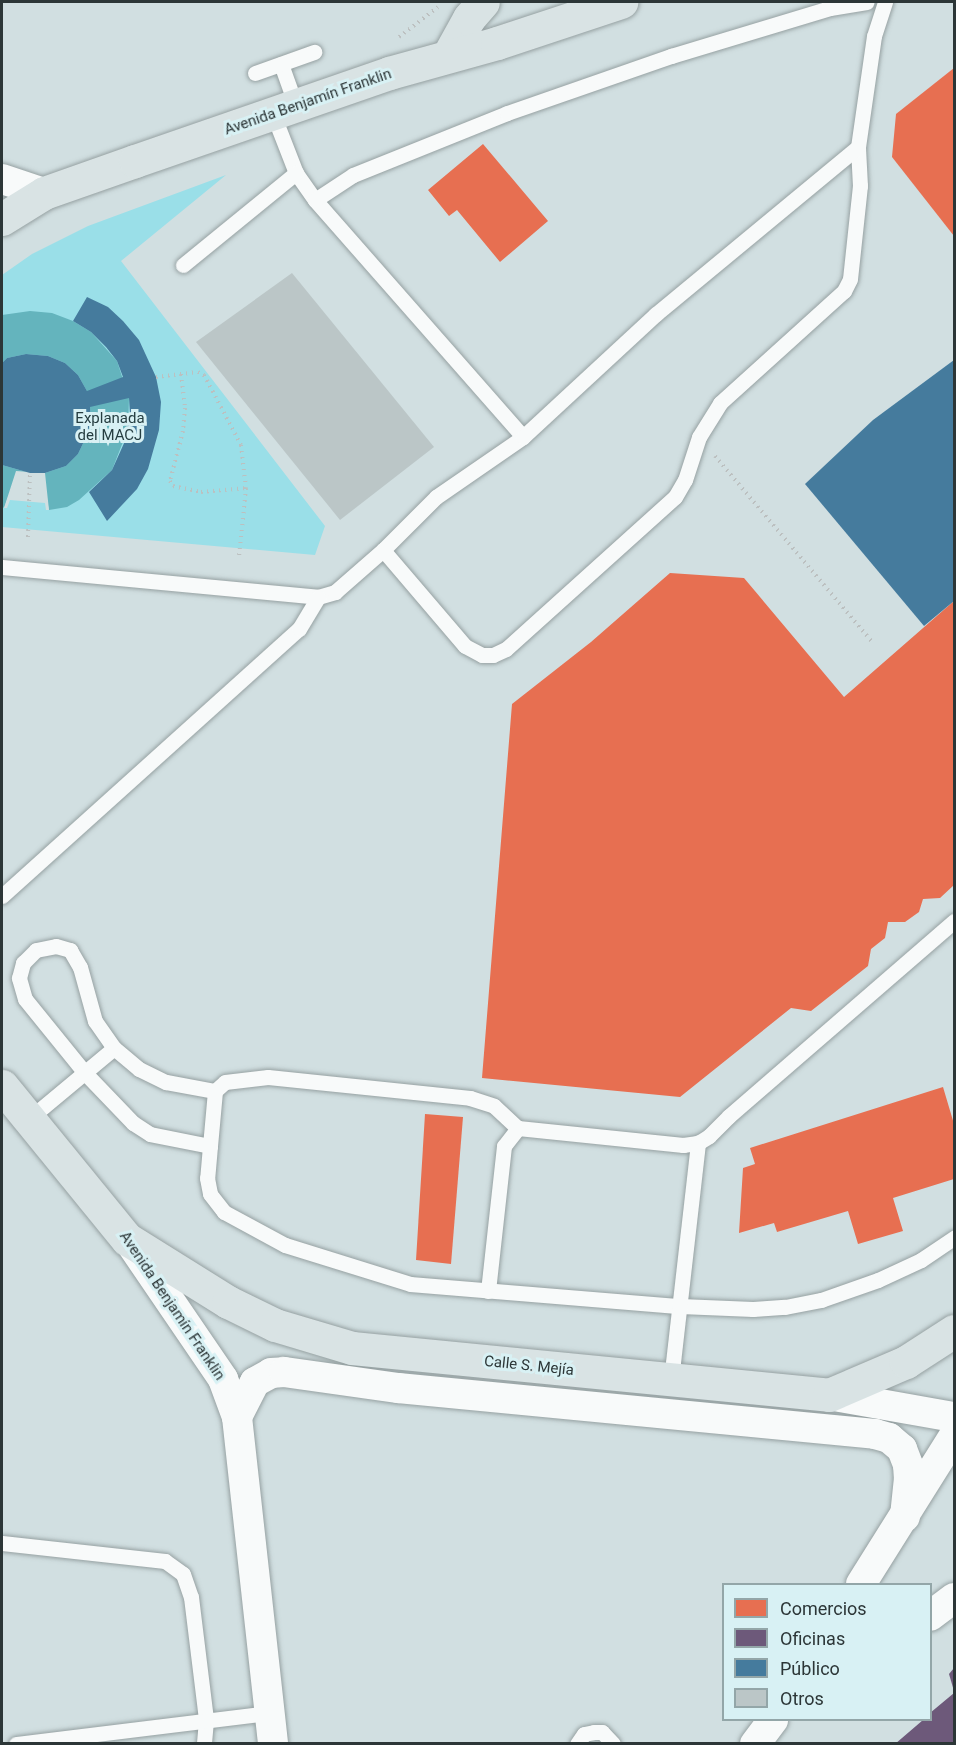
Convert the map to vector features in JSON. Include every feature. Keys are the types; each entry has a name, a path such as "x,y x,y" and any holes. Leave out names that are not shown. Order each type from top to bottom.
{"main road":[{"path":"448,56 469,18 483,2"},
{"name":"Avenida Benjamín Franklin","path":"2,219 44,193 389,73 497,43 621,2"},
{"name":"Avenida Benjamín Franklin","path":"2,1086 127,1239"},
{"name":"Calle S. Mejía","path":"127,1239 228,1302 275,1324 352,1348 829,1395"},
{"path":"829,1395 906,1362 954,1331"}],"street":[{"path":"2,179 44,193"},
{"name":"Avenida Benjamín Franklin","path":"127,1239 223,1379 237,1418 273,1743"},
{"path":"237,1418 255,1382 271,1373 284,1372 410,1389 875,1434 889,1438 902,1449 908,1465 909,1478 904,1517"},
{"name":"Calle S. Mejía","path":"829,1395 954,1417"},
{"path":"862,1583 954,1436"},
{"path":"932,1614 954,1598"},
{"path":"755,1743 772,1721"}],"lane":[{"path":"315,200 353,174 507,113 672,56 830,8 867,2"},
{"path":"383,550 465,646 482,655 493,655 506,649 675,497 685,480 699,437 720,403 844,291 850,279 860,186 858,147 874,36 885,2"},
{"path":"255,73 314,52"},
{"path":"281,64 285,110 296,173 315,200 524,437"},
{"path":"2,567 318,597 336,592 383,550 436,497 524,437 656,314 858,147"},
{"path":"183,265 296,173"},
{"path":"2,896 299,629 318,597"},
{"path":"954,921 729,1116 709,1136 698,1143 683,1145 518,1128 494,1106 470,1098 268,1077 225,1082 215,1091 207,1178 210,1194 225,1212 285,1245 411,1284 488,1291 680,1306 753,1309 821,1300 878,1280 921,1260 954,1238"},
{"path":"210,1146 150,1134 133,1123 85,1073 25,999 19,978 23,963 36,950 56,946 70,950 80,967 95,1021 114,1048 139,1069 166,1082 215,1091"},
{"path":"30,1118 114,1048"},
{"path":"488,1291 504,1146 518,1128"},
{"path":"671,1380 698,1143"},
{"path":"2,1543 165,1561 183,1574 191,1597 206,1720 204,1743"},
{"path":"16,1743 138,1736 206,1720 270,1713"},
{"path":"578,1743 584,1734 602,1732 613,1743"}],"path":[{"path":"391,43 446,2"},
{"path":"156,377 198,372 210,382 241,445 246,488 239,557"},
{"path":"181,374 185,408 183,432 170,481 173,486 201,492 246,488"},
{"path":"699,437 873,643"},
{"path":"28,537 30,473"}],"green space":[{"name":"Explanada del MACJ","path":"226,175 121,261 325,526 315,555 2,527 2,275 32,254 88,226"}],"shaded area":[{"path":"30,311 52,313 73,321 91,332 117,361 129,398 128,429 112,470 79,500 67,507 49,510 47,500 8,497 4,508 2,506 2,465 30,473 45,473 66,466 78,454 87,435 91,420 90,407 87,391 78,375 65,363 48,356 26,354 7,358 2,363 2,315"}],"pier":[{"path":"16,471 45,473 49,510 46,510 45,503 10,500 7,508 4,508"}],"building: Comercios":[{"path":"954,68 954,236 892,157 896,114"},
{"path":"483,144 548,221 500,262 457,210 449,216 428,190"},
{"path":"670,573 744,578 844,697 954,601 954,885 940,898 923,899 919,912 905,922 888,922 885,938 871,949 868,966 811,1011 791,1008 680,1097 482,1078 512,704 591,642"},
{"path":"943,1087 954,1124 954,1179 893,1198 903,1231 858,1244 848,1211 777,1232 774,1223 739,1233 743,1168 755,1164 750,1148"},
{"path":"425,1114 463,1117 451,1264 416,1260"}],"building: Oficinas":[{"path":"954,1668 954,1691 949,1674"},
{"path":"954,1693 954,1744 895,1744 922,1721 932,1721 932,1711"}],"building: Público":[{"path":"87,297 108,307 139,340 156,377 161,402 159,430 148,469 137,489 107,521 89,492 112,470 125,441 130,414 129,398 90,407 91,420 87,435 78,454 66,466 45,473 30,473 2,465 2,363 7,358 26,354 48,356 65,363 78,375 87,391 123,377 117,361 106,347 91,332 73,321"},
{"path":"954,360 954,601 924,626 805,484 873,420"}],"building: Otros":[{"path":"292,273 434,447 340,520 196,342"}]}
